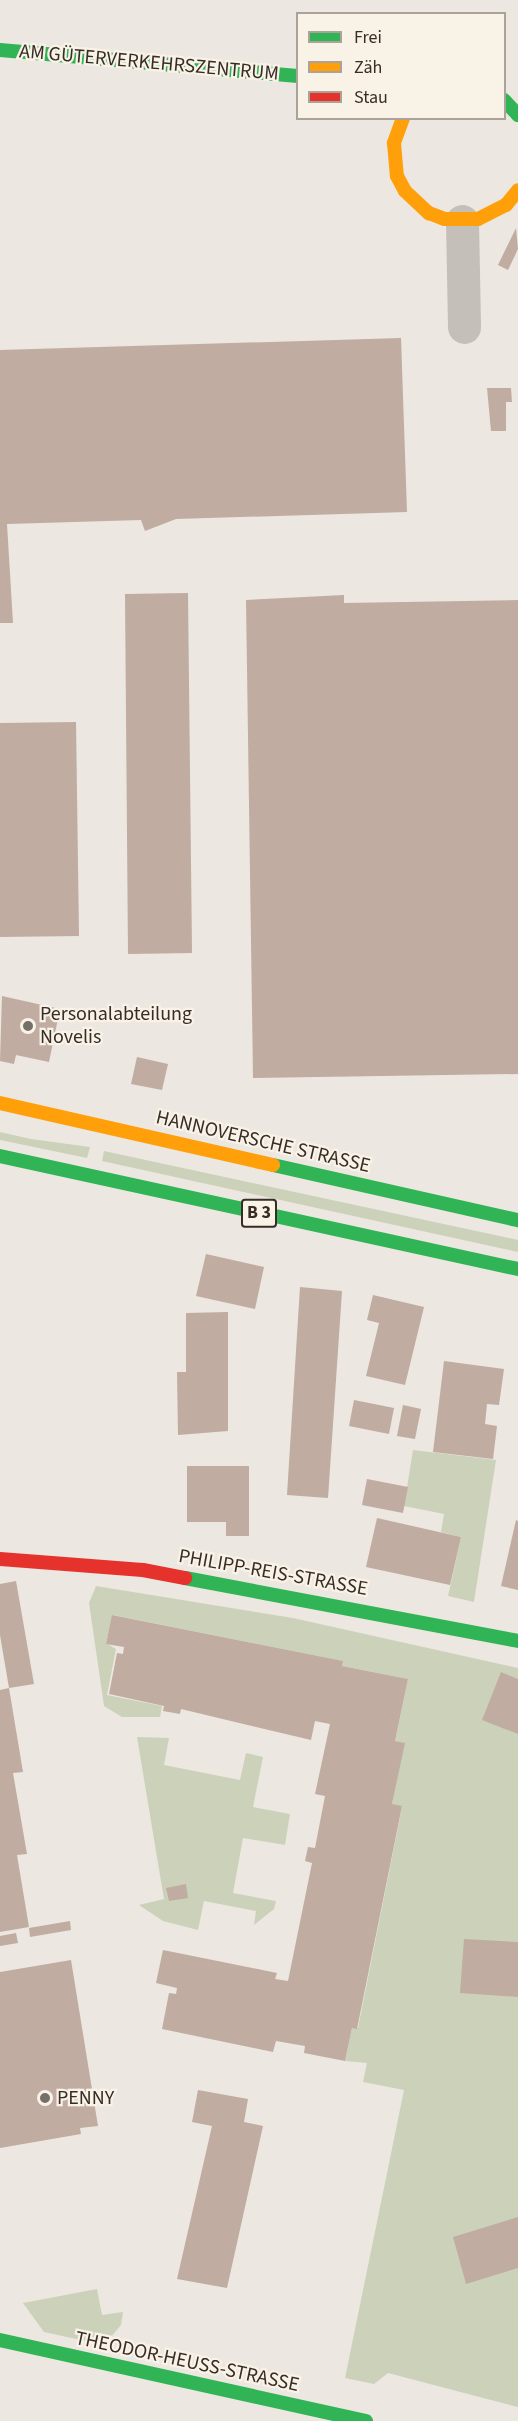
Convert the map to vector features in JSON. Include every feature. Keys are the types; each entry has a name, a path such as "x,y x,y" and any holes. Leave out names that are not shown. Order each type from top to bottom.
{"street":[{"name":"AM GÜTERVERKEHRSZENTRUM","path":"0,50 296,76"},
{"path":"506,102 518,115"},
{"path":"403,120 394,160 405,191 429,213 462,221 493,214 518,190"},
{"path":"462,221 464,327"},
{"name":"HANNOVERSCHE STRASSE","path":"0,1103 518,1220"},
{"name":"B 3","path":"0,1156 518,1269"},
{"name":"PHILIPP-REIS-STRASSE","path":"0,1559 143,1570 518,1641"},
{"name":"THEODOR-HEUSS-STRASSE","path":"0,2340 366,2421"}],"green space":[{"path":"0,1132 31,1139 90,1147 87,1158 0,1140"},
{"path":"104,1151 518,1240 518,1252 102,1161"},
{"path":"413,1450 496,1460 474,1602 448,1596 461,1537 441,1532 444,1514 404,1506"},
{"path":"96,1586 293,1618 518,1668 518,2407 388,2373 374,2384 345,2378 404,2090 363,2082 367,2063 345,2061 352,2028 358,2028 402,1807 392,1804 404,1743 395,1741 408,1679 342,1666 342,1661 113,1615 106,1643 116,1649 107,1695 162,1706 160,1717 122,1717 104,1706 89,1603"},
{"path":"137,1737 169,1738 164,1765 240,1780 246,1753 263,1757 253,1807 290,1814 285,1845 243,1838 233,1893 276,1901 274,1909 254,1925 256,1911 204,1901 198,1930 163,1921 139,1905 164,1899"},
{"path":"97,2289 102,2315 123,2312 121,2325 104,2345 44,2332 23,2303"}],"building":[{"path":"516,228 518,249 508,270 498,265"},
{"path":"401,338 407,512 176,519 145,531 141,520 7,524 13,623 0,623 0,350"},
{"path":"487,388 511,388 512,402 506,402 506,431 491,431"},
{"path":"188,593 192,953 128,954 125,594"},
{"path":"344,595 344,603 518,600 518,1074 253,1078 246,600"},
{"path":"76,722 79,936 0,937 0,723"},
{"name":"Personalabteilung Novelis","path":"2,996 60,1009 49,1062 16,1055 14,1064 0,1061"},
{"path":"137,1057 168,1064 162,1090 131,1084"},
{"path":"206,1254 264,1267 255,1309 196,1296"},
{"path":"300,1287 342,1291 328,1498 287,1495"},
{"path":"373,1295 424,1307 405,1385 366,1376 379,1323 367,1320"},
{"path":"228,1312 228,1431 178,1435 177,1372 186,1372 186,1313"},
{"path":"444,1361 504,1369 499,1405 487,1404 485,1424 497,1426 493,1459 433,1452"},
{"path":"354,1400 394,1408 389,1434 349,1426"},
{"path":"403,1405 421,1409 415,1439 397,1436"},
{"path":"187,1466 249,1466 249,1536 226,1536 226,1522 187,1522"},
{"path":"367,1479 408,1487 403,1513 362,1505"},
{"path":"377,1518 461,1537 450,1585 366,1567"},
{"path":"516,1520 518,1521 518,1590 501,1586"},
{"path":"16,1581 34,1684 9,1688 0,1635 0,1584"},
{"path":"112,1615 343,1661 342,1666 408,1679 395,1741 405,1743 392,1804 402,1806 357,2029 352,2028 345,2061 304,2053 305,2046 276,2041 273,2052 162,2029 169,1993 176,1994 177,1988 156,1983 163,1950 277,1973 275,1979 288,1981 312,1863 305,1861 308,1847 315,1848 325,1796 315,1794 330,1724 315,1721 311,1740 181,1709 180,1714 163,1711 164,1706 109,1694 117,1653 123,1654 124,1647 106,1644"},
{"path":"501,1672 518,1679 518,1734 482,1720"},
{"path":"9,1688 23,1772 13,1773 27,1854 17,1855 29,1927 0,1932 0,1690"},
{"path":"186,1884 188,1898 169,1901 166,1888"},
{"path":"70,1921 71,1930 30,1937 29,1928"},
{"path":"16,1933 18,1943 0,1946 0,1936"},
{"path":"464,1939 518,1942 518,1997 460,1993"},
{"path":"71,1960 98,2126 80,2128 81,2134 0,2148 0,1972"},
{"path":"198,2090 248,2099 244,2122 263,2126 227,2288 177,2279 212,2126 192,2122"},
{"path":"518,2217 518,2268 466,2284 453,2237"}],"traffic: fast":[{"path":"0,50 296,76"},
{"path":"506,102 518,115"},
{"path":"0,1156 518,1269"},
{"path":"273,1165 518,1220"},
{"path":"185,1578 518,1641"},
{"path":"0,2340 366,2421"}],"traffic: slow":[{"path":"402,120 394,143 397,176 405,191 429,213 445,219 478,219 506,205 518,190"},
{"path":"0,1103 273,1165"}],"traffic: jam":[{"path":"0,1559 143,1570 185,1578"}],"place":[{"name":"Personalabteilung Novelis","path":"28,1026"},
{"name":"PENNY","path":"45,2098"}]}
